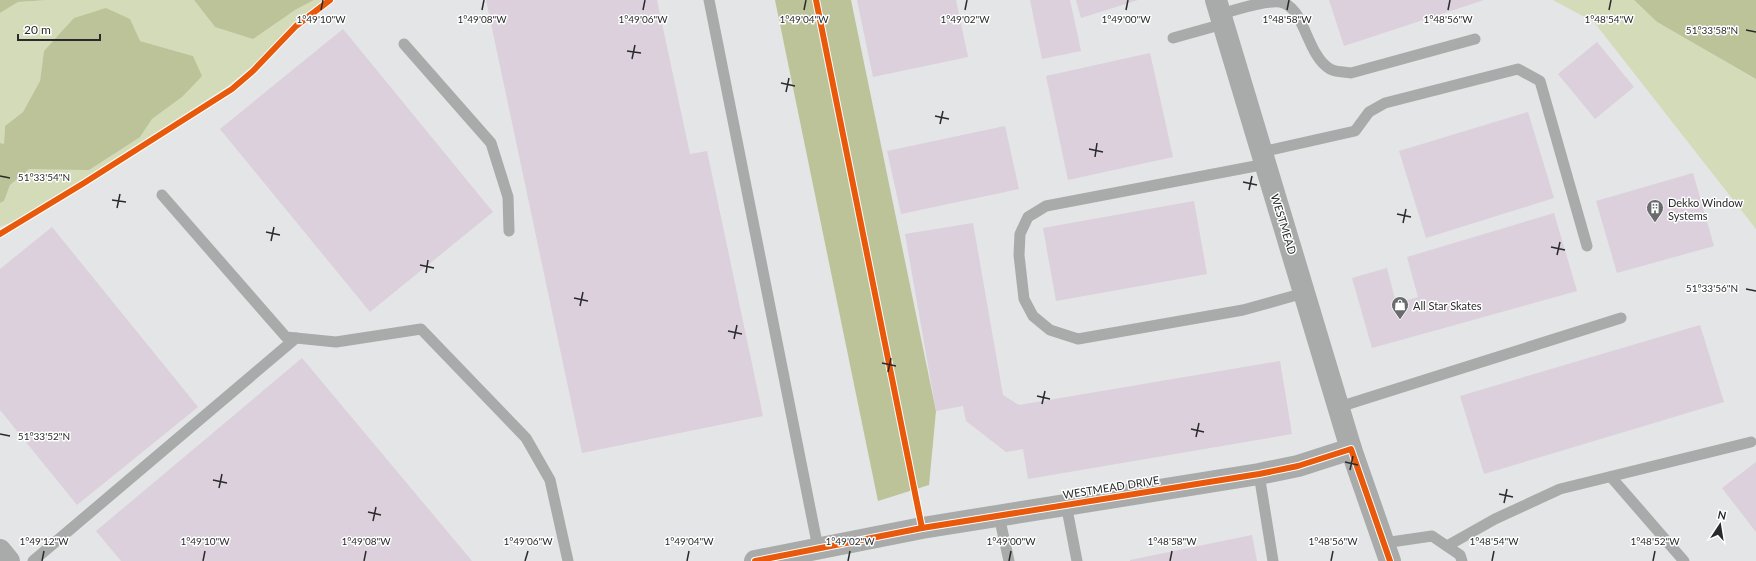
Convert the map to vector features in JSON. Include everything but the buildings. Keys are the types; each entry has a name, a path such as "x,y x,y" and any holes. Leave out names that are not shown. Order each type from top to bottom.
{"street":[{"name":"WESTMEAD","path":"1220,13 1351,449"},
{"name":"WESTMEAD DRIVE","path":"755,561 922,528 1259,474 1298,466 1351,449"},
{"path":"1351,449 1387,552"},
{"path":"0,550 9,561"}],"lane":[{"path":"708,0 818,548"},
{"path":"1173,38 1220,13 1269,1 1282,2 1297,12 1318,59 1331,70 1351,73 1475,39"},
{"path":"404,44 491,143 508,197 509,231"},
{"path":"1304,293 1243,310 1078,339 1050,330 1032,316 1024,299 1018,255 1020,234 1028,217 1046,206 1264,158 1355,131 1369,112 1385,103 1518,69 1540,81 1587,246"},
{"path":"162,195 286,337 336,342 421,329 526,438 550,480 568,561"},
{"path":"1339,407 1621,318"},
{"path":"33,561 296,338"},
{"path":"1447,546 1495,519 1560,489 1751,442"},
{"path":"1259,474 1273,561"},
{"path":"1611,477 1684,561"},
{"path":"1066,504 1077,561"},
{"path":"999,516 1009,561"},
{"path":"1387,552 1432,536 1460,554 1462,561"}],"green space":[{"path":"0,0 48,0 18,2 0,13"},
{"path":"48,0 194,0 215,27 295,10 314,0 327,0 300,21 258,61 228,86 110,163 19,219 0,227 0,203 4,201 10,185 29,169 47,169 140,137 152,119 182,97 193,56 140,41 44,51 40,81 23,112 5,126 4,145 0,143 0,13 18,2"},
{"path":"194,0 314,0 295,10 253,39 215,27"},
{"path":"775,0 851,0 936,411 929,485 878,501"},
{"path":"1553,0 1634,0 1657,22 1756,79 1756,229 1594,22"},
{"path":"1634,0 1756,0 1756,79 1657,22"},
{"path":"106,8 130,19 140,41 193,56 202,76 182,97 152,119 140,137 89,170 29,169 10,185 4,201 0,203 0,143 4,144 5,126 23,112 40,81 44,51 74,18"}],"cycle path":[{"path":"0,234 84,183 232,89 253,71 296,26 330,0"},
{"path":"816,0 922,528"},
{"path":"755,561 922,528 1259,474 1298,466 1351,449 1390,561"}],"place":[{"name":"Dekko Window Systems","path":"1655,223"},
{"name":"All Star Skates","path":"1400,320"}]}
